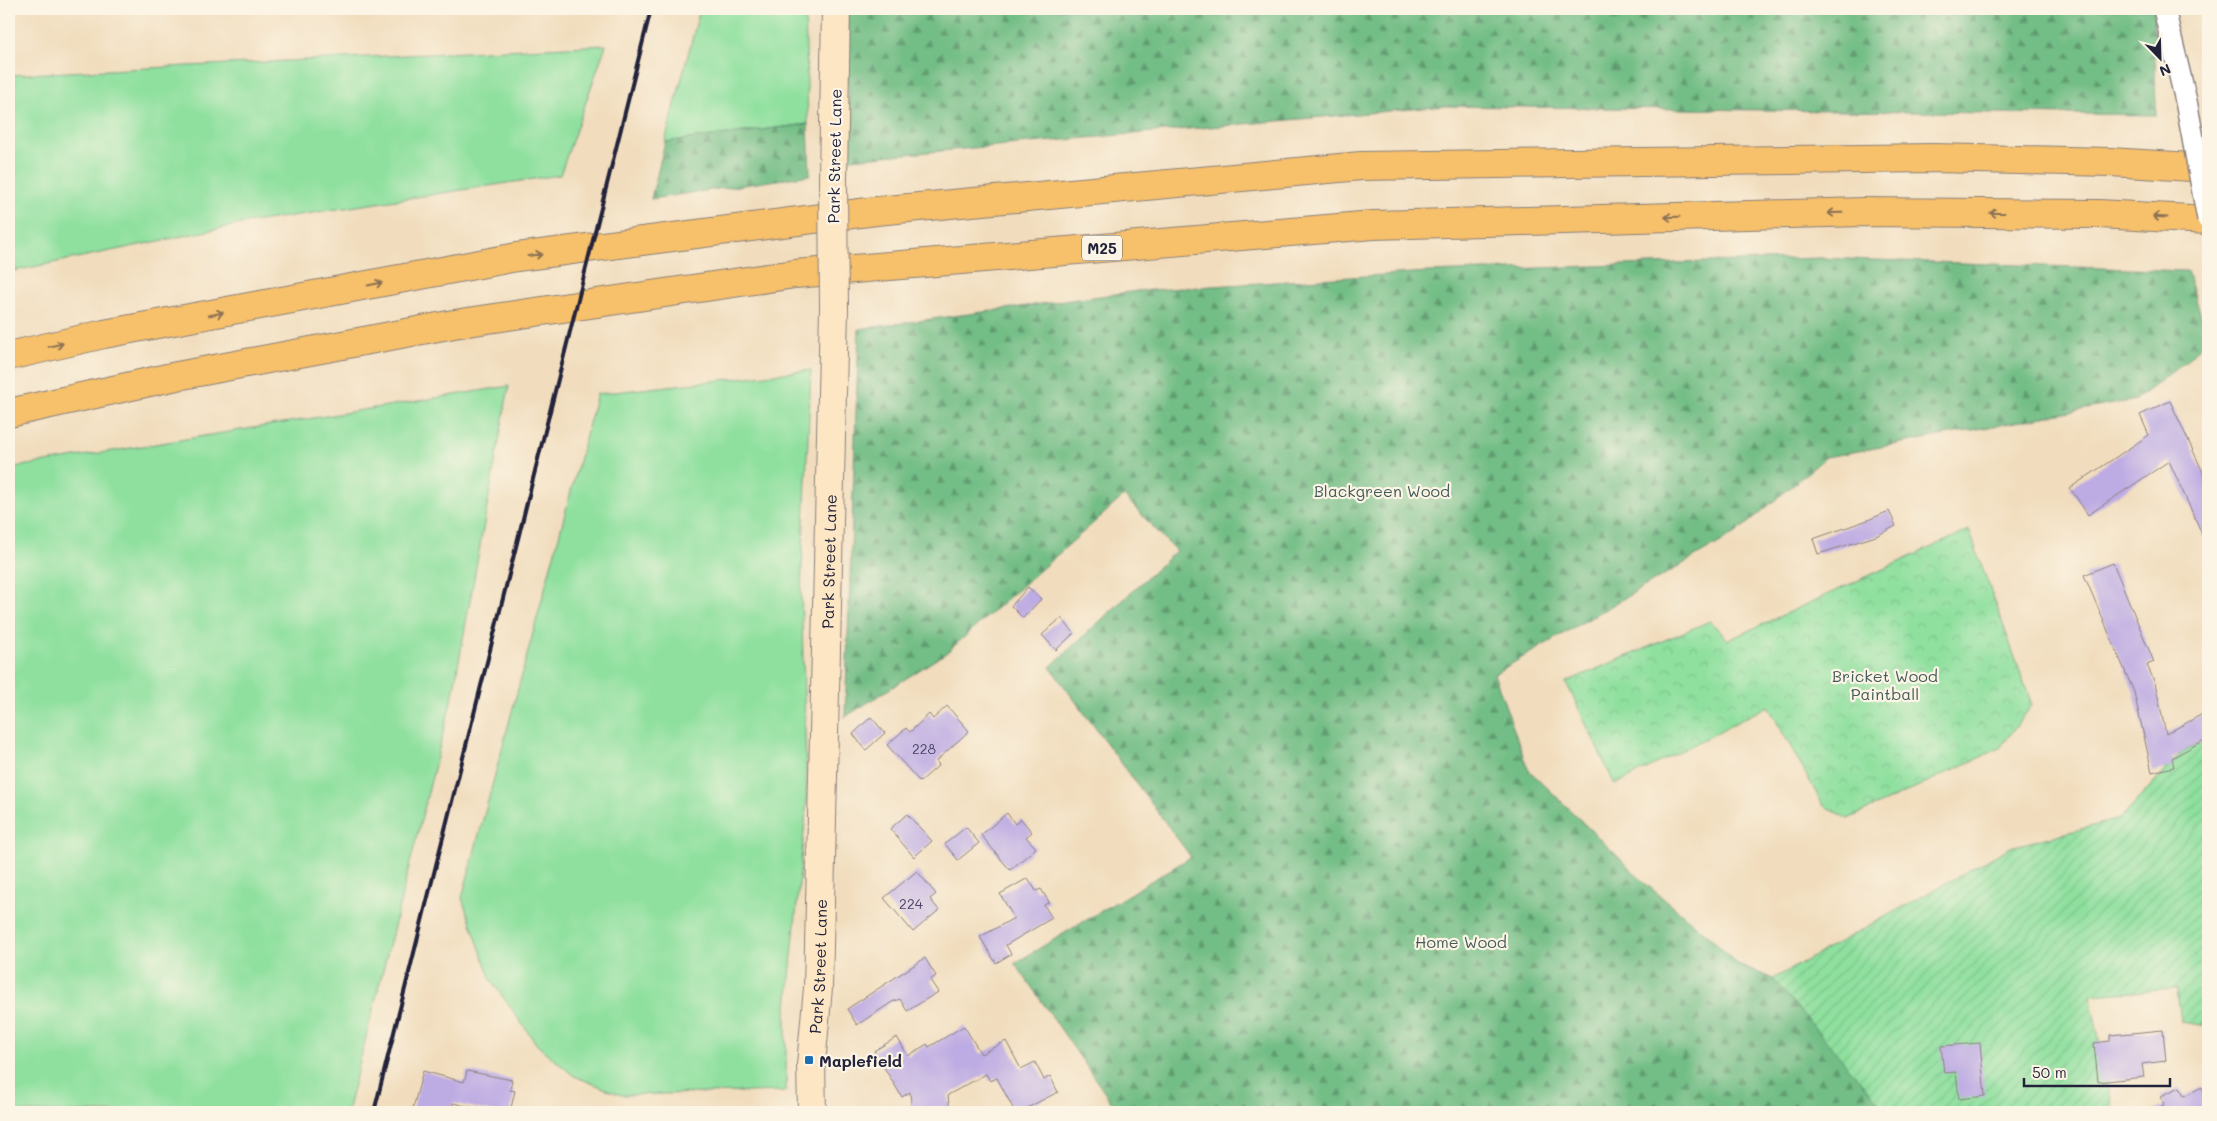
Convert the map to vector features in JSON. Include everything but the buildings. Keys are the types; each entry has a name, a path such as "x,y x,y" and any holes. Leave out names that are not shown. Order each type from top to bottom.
{"highway":[{"path":"9,356 104,334 526,256 876,211 1361,166 1933,158 2110,162 2208,168"},
{"name":"M25","path":"9,413 172,377 454,324 804,273 1373,225 1864,212 2099,214 2208,219"}],"street":[{"name":"Park Street Lane","path":"812,1112 811,1064 818,988 834,309 833,178 836,9"},
{"path":"2164,9 2186,101 2208,219"}],"green space":[{"path":"700,9 805,9 808,124 665,142"},
{"path":"846,9 2154,9 2156,115 1446,106 850,159"},
{"path":"606,45 560,175 246,223 9,272 9,75"},
{"path":"808,124 810,175 651,199 665,142"},
{"name":"Blackgreen Wood","path":"1819,258 2187,271 2208,338 2186,361 2135,400 1826,457 1736,533 1494,674 1528,769 1646,884 1709,936 1736,963 1773,979 1937,1112 1118,1112 1015,963 1191,857 1050,667 1176,551 1124,496 946,653 845,717 859,329 1137,291 1428,272"},
{"path":"811,370 801,590 807,800 786,1018 786,1091 621,1095 574,1076 537,1045 491,980 462,898 597,394"},
{"path":"509,386 453,694 347,1112 9,1112 9,468"},
{"name":"Bricket Wood Paintball","path":"1969,530 2032,705 2000,748 1848,819 1823,805 1768,706 1615,785 1566,682 1710,621 1728,640"},
{"path":"2208,741 2208,1026 2181,1022 2177,989 2090,995 2113,1108 2105,1112 1887,1112 1773,979 2011,847 2120,819 2182,752"}],"railway":[{"path":"374,1112 651,9"}],"place":[{"name":"Maplefield","path":"809,1060"}],"park label":[{"name":"Home Wood","path":"1461,941"}]}
